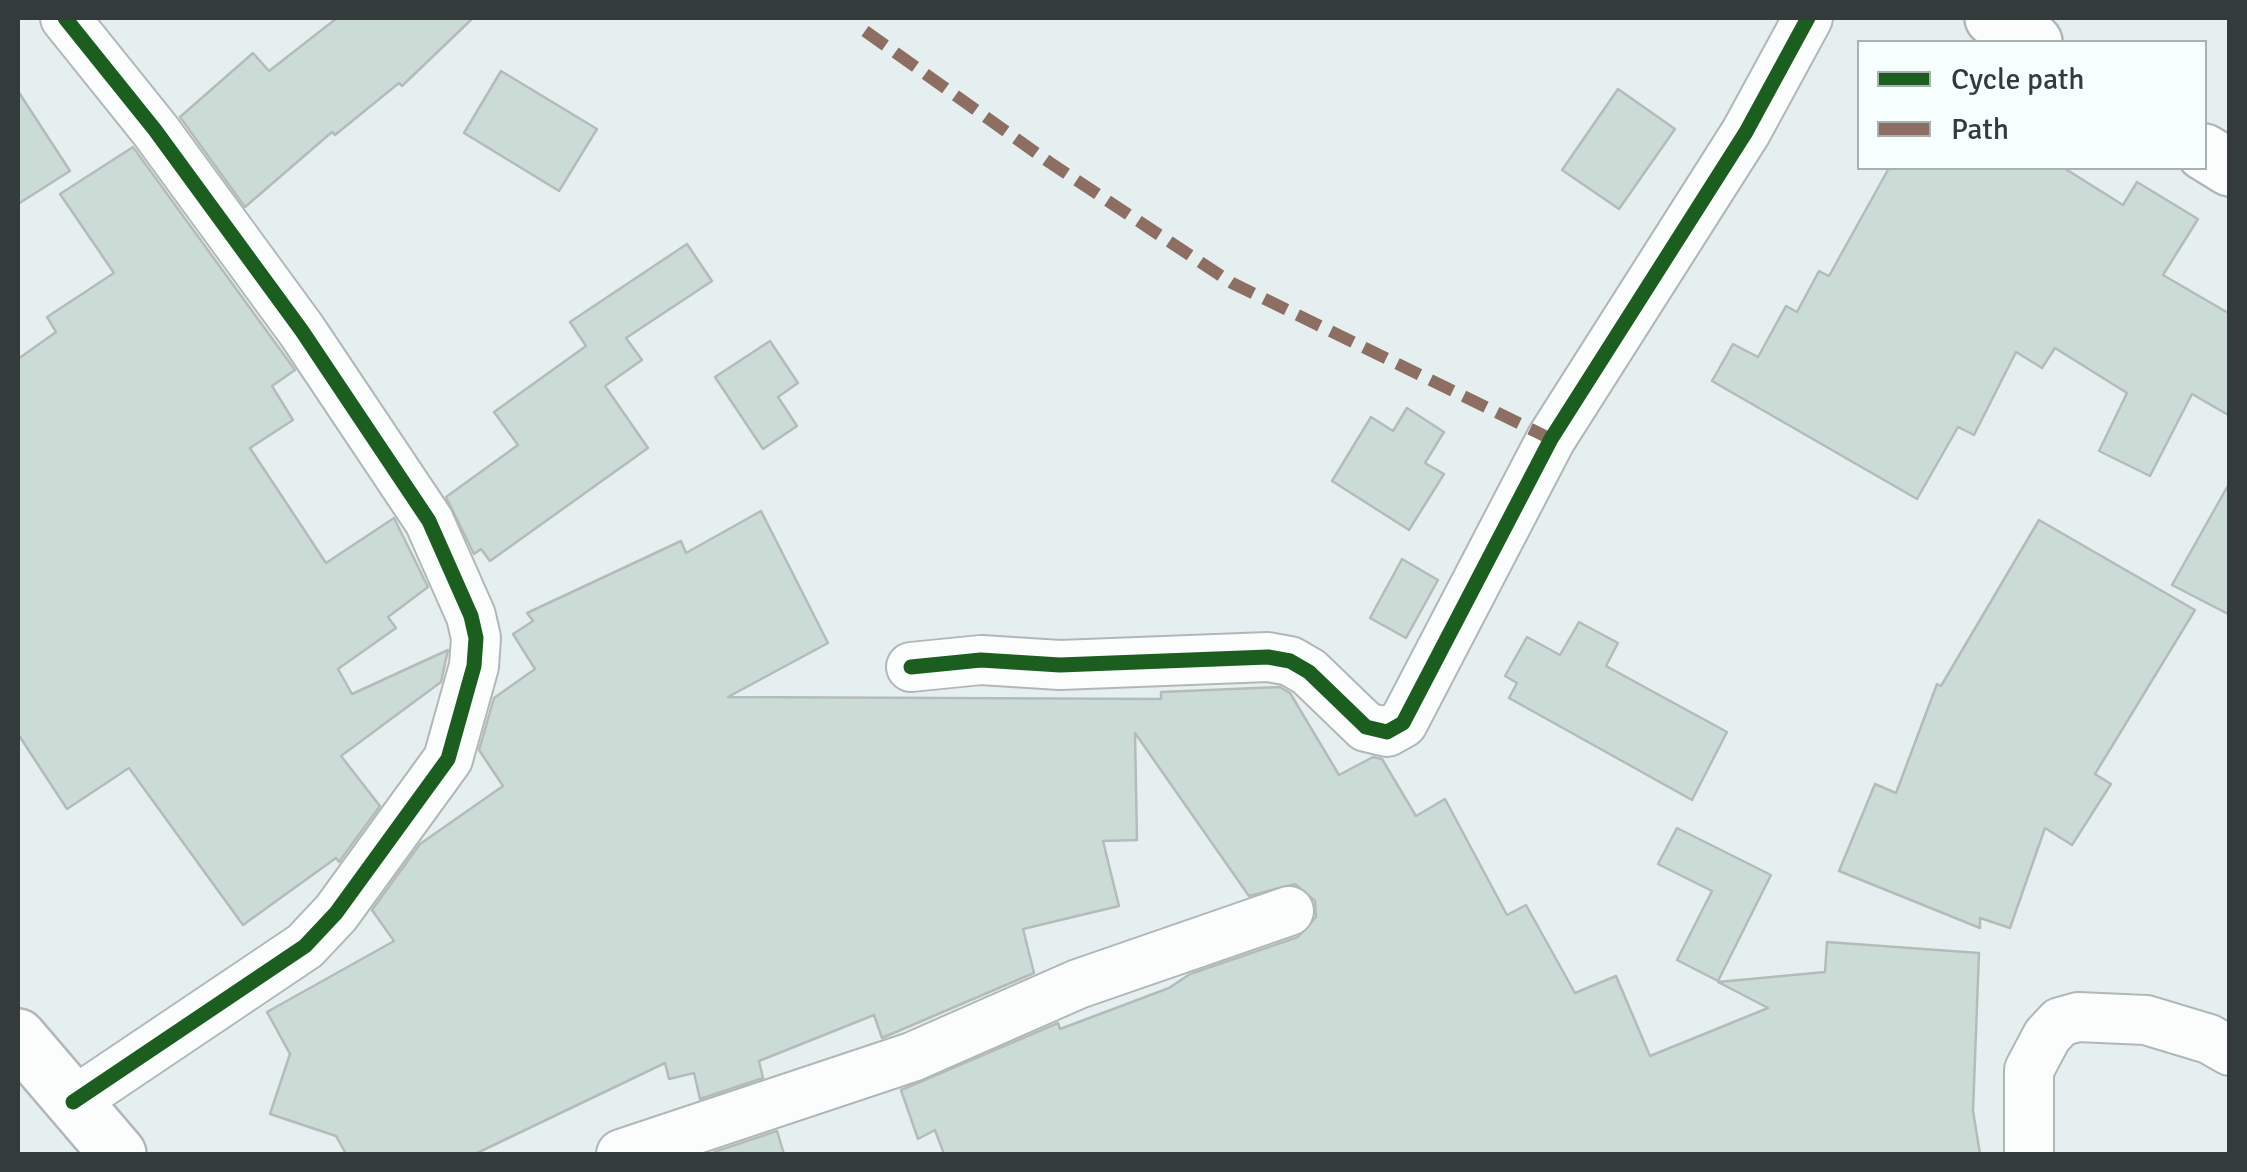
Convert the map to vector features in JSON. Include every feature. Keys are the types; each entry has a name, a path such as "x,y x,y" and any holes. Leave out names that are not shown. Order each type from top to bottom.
{"main road":[{"path":"1994,18 2031,40"},
{"path":"2207,154 2230,168"},
{"path":"18,1037 118,1154"}],"street":[{"path":"64,18 155,130 268,284 408,489 429,521 471,616 476,638 474,666 448,758 336,914 305,946 73,1102"},
{"path":"910,667 981,660 1060,665 1268,657 1290,661 1308,672 1366,726 1387,732 1403,723 1551,439 1746,132 1808,18"},
{"path":"621,1154 912,1057 1078,984 1289,911"},
{"path":"2029,1154 2029,1070 2047,1036 2060,1022 2078,1018 2146,1020 2209,1039 2230,1052"}],"building":[{"path":"337,18 473,18 402,86 399,83 335,135 332,132 245,207 180,117 253,53 269,71"},
{"path":"501,71 597,129 559,191 464,133"},
{"path":"1618,89 1675,129 1619,209 1562,170"},
{"path":"18,91 70,171 18,204"},
{"path":"133,147 295,370 272,386 293,420 250,448 326,563 394,518 428,587 388,617 396,628 338,669 352,694 448,650 441,682 341,756 380,806 339,862 336,858 243,925 129,768 67,809 18,734 18,359 56,332 47,317 114,273 60,194"},
{"path":"1888,170 2067,170 2123,205 2137,182 2198,219 2163,275 2230,314 2230,416 2192,394 2150,476 2099,451 2127,393 2055,348 2042,368 2016,352 1974,435 1958,427 1917,499 1712,381 1733,344 1758,357 1786,306 1797,312 1819,271 1829,276"},
{"path":"687,244 712,281 626,338 642,360 605,386 648,448 490,561 481,549 474,554 446,497 518,445 494,412 586,346 570,322"},
{"path":"770,341 798,383 778,397 797,426 763,449 715,377"},
{"path":"1407,408 1444,432 1425,463 1444,474 1409,530 1332,481 1371,417 1393,431"},
{"path":"2230,482 2230,615 2172,585"},
{"path":"761,511 828,643 728,697 1161,699 1161,692 1280,687 1290,693 1339,775 1373,757 1382,759 1416,816 1445,799 1507,915 1526,905 1575,993 1616,976 1650,1056 1768,1008 1718,982 1825,972 1827,942 1979,953 1973,1111 1980,1154 944,1154 935,1130 918,1139 901,1090 1058,1023 1060,1029 1169,988 1190,974 1298,937 1316,917 1315,901 1295,884 1249,896 1135,733 1137,840 1103,841 1119,906 1023,929 1034,973 882,1038 874,1015 759,1061 763,1078 700,1099 694,1073 669,1079 665,1063 475,1154 346,1154 336,1136 270,1114 290,1054 267,1012 394,941 372,910 420,844 503,786 479,750 494,698 535,669 513,634 533,621 527,613 681,541 686,553"},
{"path":"2039,520 2195,610 2095,774 2111,784 2072,845 2045,828 2010,928 1980,918 1980,928 1839,871 1875,784 1896,793 1937,684 1941,686"},
{"path":"1402,559 1438,580 1406,638 1370,618"},
{"path":"1579,622 1618,643 1606,666 1727,732 1692,800 1509,698 1517,683 1505,676 1527,637 1560,655"},
{"path":"1677,828 1771,875 1718,981 1677,960 1712,891 1658,864"},
{"path":"777,1131 784,1154 714,1152"}],"marked path":[{"path":"865,31 1049,162 1232,283 1551,439"}],"cycle path":[{"path":"65,18 155,130 302,331 429,521 471,616 476,638 474,666 448,759 336,913 305,946 73,1102"},
{"path":"911,667 981,660 1060,665 1268,657 1290,661 1309,672 1366,727 1387,732 1403,723 1551,439 1746,132 1808,18"}]}
